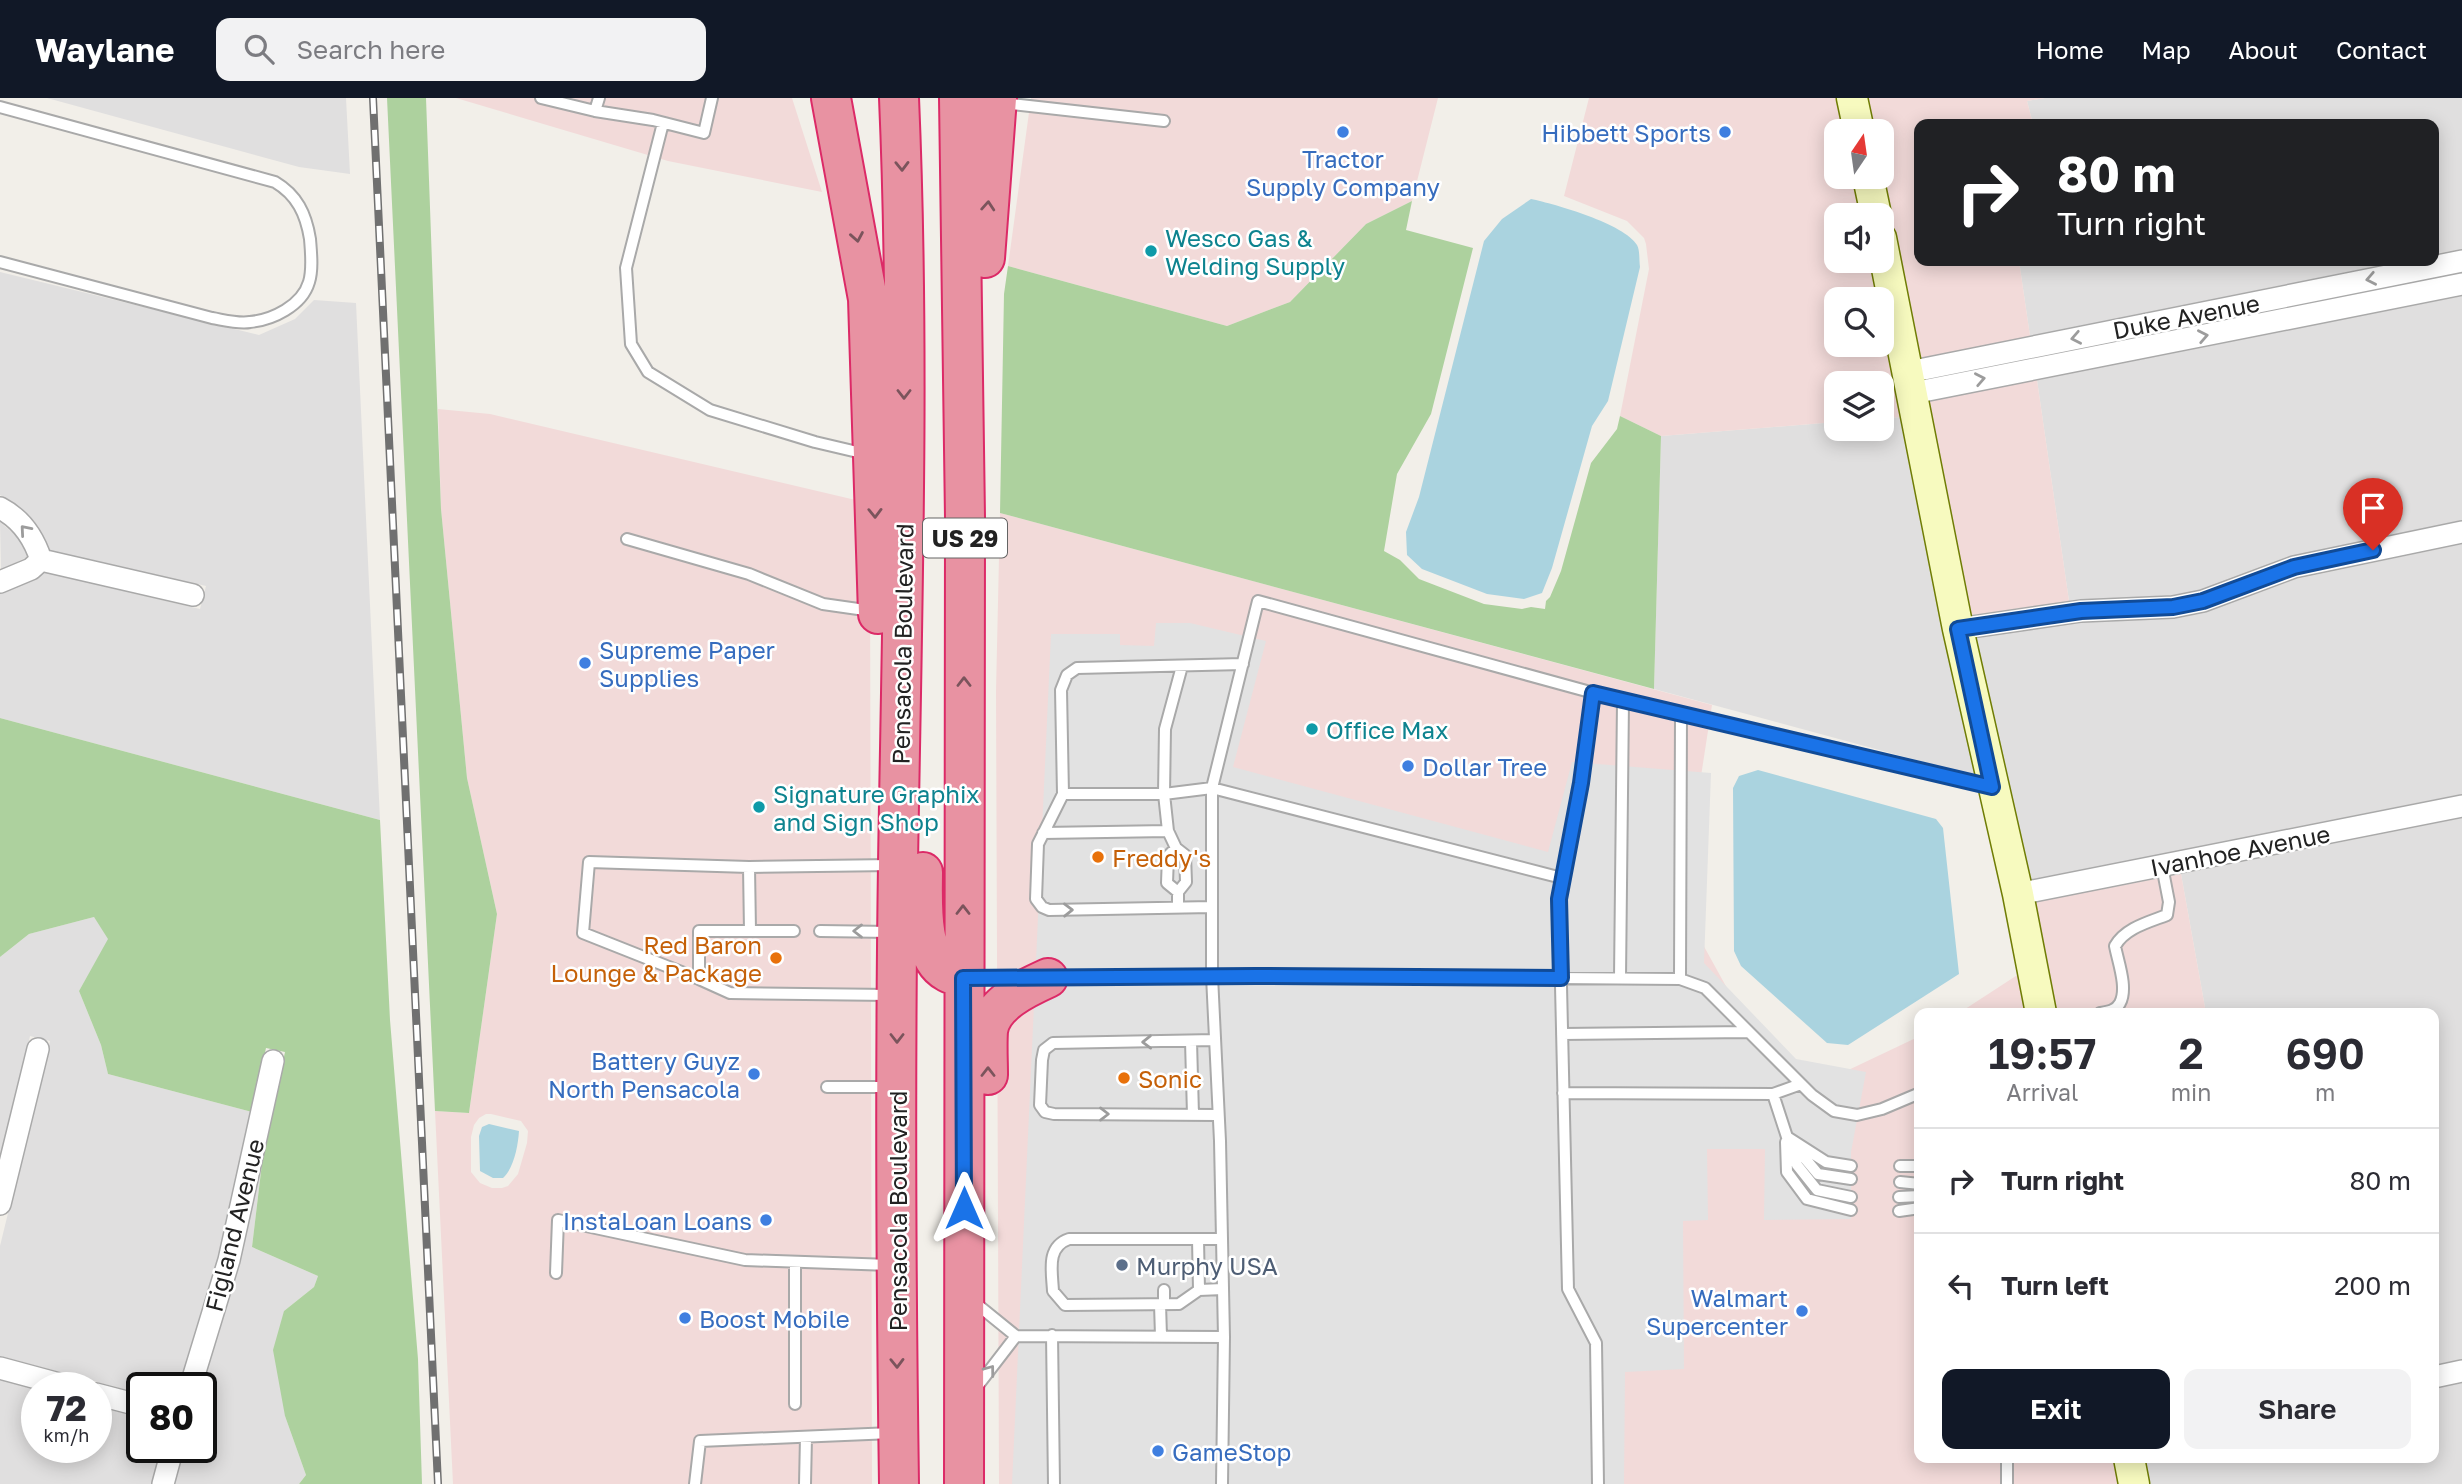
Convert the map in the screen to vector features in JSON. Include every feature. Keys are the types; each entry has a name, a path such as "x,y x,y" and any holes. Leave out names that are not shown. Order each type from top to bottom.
{"highway":[{"path":"831,98 868,299 874,455 890,613"},
{"name":"Pensacola Boulevard","path":"898,1484 898,864 890,613 903,574 902,165 899,98"},
{"name":"US 29","path":"959,98 965,518 964,1484"},
{"path":"965,518 997,100"},
{"path":"903,574 923,640 923,919 931,953 945,972 963,978"},
{"path":"964,1233 988,1181 988,1028 1003,1004 1024,989 1048,978"},
{"path":"897,1155 923,1238 923,1484"}],"main road":[{"path":"1852,98 1856,119"},
{"path":"1888,273 1958,629 2018,894 2039,1008"},
{"path":"2130,1463 2134,1484"}],"street":[{"name":"Duke Avenue","path":"1911,382 2462,261"},
{"name":"Duke Avenue","path":"1911,382 2462,285"},
{"path":"0,508 27,530 36,544 41,560"},
{"path":"1958,629 2081,611 2173,607 2203,601 2294,567 2462,532"},
{"path":"0,582 31,569 41,560"},
{"path":"41,560 193,595"},
{"name":"Ivanhoe Avenue","path":"2018,894 2462,806"},
{"path":"0,1204 37,1049"},
{"name":"Figland Avenue","path":"195,1372 229,1260 273,1061"},
{"path":"0,1368 21,1374"},
{"path":"2439,1376 2462,1371"},
{"path":"163,1484 169,1463"}],"lane":[{"path":"541,98 595,111 663,122 704,133 712,98"},
{"path":"595,111 599,98"},
{"path":"1077,98 1079,112"},
{"path":"997,100 1164,121"},
{"path":"0,107 275,182 294,196 302,208 307,223 311,263 309,283 289,308 248,323 202,315 0,262"},
{"path":"663,122 626,268 631,344 642,363 648,372 710,410 815,442 874,455"},
{"path":"627,539 749,575 823,604 890,613"},
{"path":"1222,1484 1224,1337 1219,1115 1212,976 1212,788 1258,601 1623,701 1992,787"},
{"path":"1212,907 1049,911 1041,907 1036,900 1038,844 1063,794 1061,690 1067,675 1077,668 1243,664"},
{"path":"1178,908 1178,892 1186,882 1185,855 1176,848 1168,831 1164,794 1165,729 1182,666"},
{"path":"1593,693 1581,783 1559,899 1568,1289 1596,1343 1598,1484"},
{"path":"1620,978 1623,701"},
{"path":"1680,979 1681,715"},
{"path":"1063,794 1164,794 1212,788 1562,878"},
{"path":"1043,833 1168,831"},
{"path":"1176,848 1168,856 1167,883 1178,892"},
{"path":"897,995 730,993 583,933 589,862 749,867 898,864"},
{"path":"2116,1008 2120,1003 2122,985 2115,946 2127,932 2167,915 2169,902 2162,866"},
{"path":"749,867 750,931"},
{"path":"699,979 699,931 794,931"},
{"path":"820,931 897,932"},
{"path":"963,978 1212,976 1680,979 1706,988 1801,1084 1833,1111 1857,1115 1882,1109 1914,1096"},
{"path":"1562,1034 1748,1032"},
{"path":"1215,1040 1053,1043 1044,1050 1040,1105 1045,1112 1054,1114 1219,1115"},
{"path":"1191,1041 1193,1115"},
{"path":"1563,1093 1773,1094 1801,1084"},
{"path":"827,1087 897,1087"},
{"path":"1773,1094 1797,1165 1817,1190 1851,1197"},
{"path":"1787,1137 1826,1162 1851,1166"},
{"path":"1787,1137 1818,1174 1851,1180"},
{"path":"1787,1137 1787,1172 1807,1199 1851,1210"},
{"path":"1900,1166 1914,1166"},
{"path":"1900,1182 1914,1183"},
{"path":"1899,1198 1914,1197"},
{"path":"1899,1210 1914,1209"},
{"path":"556,1273 558,1220 745,1260 896,1265"},
{"path":"1222,1239 1095,1244 1069,1238 1059,1242 1052,1251 1052,1291 1065,1305 1178,1304 1199,1290 1223,1289"},
{"path":"1198,1239 1199,1290"},
{"path":"795,1262 795,1404"},
{"path":"1161,1336 1164,1290"},
{"path":"1096,1291 1096,1304"},
{"path":"1119,1291 1119,1304"},
{"path":"1142,1291 1142,1304"},
{"path":"964,1293 1016,1336 1224,1337"},
{"path":"1052,1335 1054,1484"},
{"path":"964,1404 1016,1336"},
{"path":"695,1484 700,1441 898,1433"},
{"path":"805,1484 806,1437"},
{"path":"2007,1463 2007,1484"}],"shaded area":[{"path":"47,98 346,98 350,174 299,167"},
{"path":"456,98 792,98 822,192 668,161"},
{"path":"1031,98 1438,98 1412,201 1366,224 1290,302 1227,326 1008,266"},
{"path":"1589,98 1841,98 1845,119 1824,119 1824,189 1861,189 1863,203 1824,203 1824,273 1877,273 1880,287 1824,287 1824,357 1893,357 1905,417 1894,417 1894,371 1824,371 1824,423 1661,436 1620,416 1649,269 1644,238 1627,221 1564,196"},
{"path":"1863,98 2045,98 2027,101 2032,119 1914,119 1914,266 2020,266 2030,336 1917,359 1894,249 1894,203 1884,203 1882,189 1894,189 1894,119 1867,119"},
{"path":"2045,98 2462,98 2462,249 2439,253 2439,119 2032,119 2027,101"},
{"path":"2020,266 2377,266 2030,336"},
{"path":"0,272 259,335 295,319 314,300 356,303 380,820 0,718 0,594 34,579 43,572 200,609 206,586 49,550 34,521 0,495"},
{"path":"2462,296 2462,520 2293,556 2202,590 2173,595 2069,601 2037,380"},
{"path":"2037,380 2069,601 1966,616 1925,402"},
{"path":"438,409 490,414 864,502 870,559 872,1484 453,1484 435,1111 469,1113 497,914 467,778 441,509","holes":["491,1114 521,1121 528,1131 518,1174 508,1186 502,1188 492,1188 480,1183 471,1172 471,1137 474,1125 479,1118"]},
{"path":"1894,417 1905,417 1979,777 1654,689 1661,436 1824,423 1824,441 1894,441"},
{"path":"1000,513 1712,705 1697,802 1696,932 1764,1055 1840,1074 1914,1039 1914,1463 2118,1463 2122,1484 999,1484 996,691"},
{"path":"0,522 20,539 29,556 1,570"},
{"path":"2462,544 2462,794 2025,881 1971,639 2081,622 2173,619 2204,613 2296,579"},
{"path":"1156,623 1190,623 1266,641 1233,767 1548,852 1572,762 1711,773 1704,963 1796,1059 1866,1072 1851,1152 1851,1219 1764,1220 1765,1149 1707,1149 1708,1220 1683,1221 1684,1369 1625,1372 1624,1484 1012,1484 1051,634 1120,634 1120,645 1154,646"},
{"path":"2462,818 2462,1359 2439,1364 2439,1008 2205,1008 2181,874"},
{"path":"2181,874 2205,1008 2050,1008 2030,903"},
{"path":"94,917 109,939 79,991 101,1045 108,1074 252,1112 219,1258 184,1372 126,1372 126,1390 112,1386 112,1372 60,1372 0,1356 0,1246 50,1041 30,1036 0,1163 0,957 29,934"},
{"path":"2022,972 2029,1008 1967,1008"},
{"path":"263,1155 252,1247 318,1276 314,1287 284,1311 285,1416 306,1475 299,1484 174,1484 180,1463 217,1463 217,1372 206,1372 239,1264"},
{"path":"0,1380 21,1386 21,1463 112,1463 112,1410 126,1414 126,1463 159,1463 153,1484 0,1484"},
{"path":"2462,1383 2462,1484 2144,1484 2141,1463 2439,1463 2439,1387"}],"green space":[{"path":"387,98 426,98 441,509 467,778 497,914 469,1113 435,1111"},
{"path":"1412,201 1406,230 1473,248 1431,414 1397,474 1384,551 1400,560 1419,579 1484,604 1545,609 1546,601 1561,571 1591,463 1617,429 1620,416 1661,436 1654,689 1000,513 1004,294 1008,266 1227,326 1290,302 1366,224"},
{"path":"0,718 380,820 390,1020 418,1359 422,1484 299,1484 306,1475 285,1416 273,1350 284,1311 314,1287 318,1276 252,1247 263,1155 285,1052 266,1048 252,1112 108,1074 101,1045 79,991 108,939 94,917 29,934 0,957"}],"water":[{"path":"1531,199 1588,216 1619,230 1637,245 1640,267 1608,401 1592,426 1552,568 1542,593 1524,599 1487,594 1422,569 1407,555 1406,532 1419,497 1484,241 1502,219"},
{"path":"1758,770 1936,819 1943,828 1959,974 1848,1045 1827,1043 1741,966 1734,951 1733,788 1739,776"},
{"path":"489,1124 519,1131 513,1163 503,1178 493,1178 480,1171 479,1136 482,1127"}],"railway":[{"path":"373,98 438,1484"}],"place":[{"name":"Tractor Supply Company","path":"1343,132"},
{"name":"Hibbett Sports","path":"1725,132"},
{"name":"Wesco Gas & Welding Supply","path":"1151,251"},
{"name":"Supreme Paper Supplies","path":"585,663"},
{"name":"Office Max","path":"1312,729"},
{"name":"Dollar Tree","path":"1408,766"},
{"name":"Signature Graphix and Sign Shop","path":"759,807"},
{"name":"Freddy's","path":"1098,857"},
{"name":"Red Baron Lounge & Package","path":"776,958"},
{"name":"Battery Guyz North Pensacola","path":"754,1074"},
{"name":"Sonic","path":"1124,1078"},
{"name":"InstaLoan Loans","path":"766,1220"},
{"name":"Murphy USA","path":"1122,1265"},
{"name":"Walmart Supercenter","path":"1802,1311"},
{"name":"Boost Mobile","path":"685,1318"},
{"name":"GameStop","path":"1158,1451"}],"route":[{"path":"964,1208 963,978 1561,978 1559,899 1581,783 1593,693 1992,787 1958,629 2081,611 2173,607 2203,601 2294,567 2373,550"}]}
